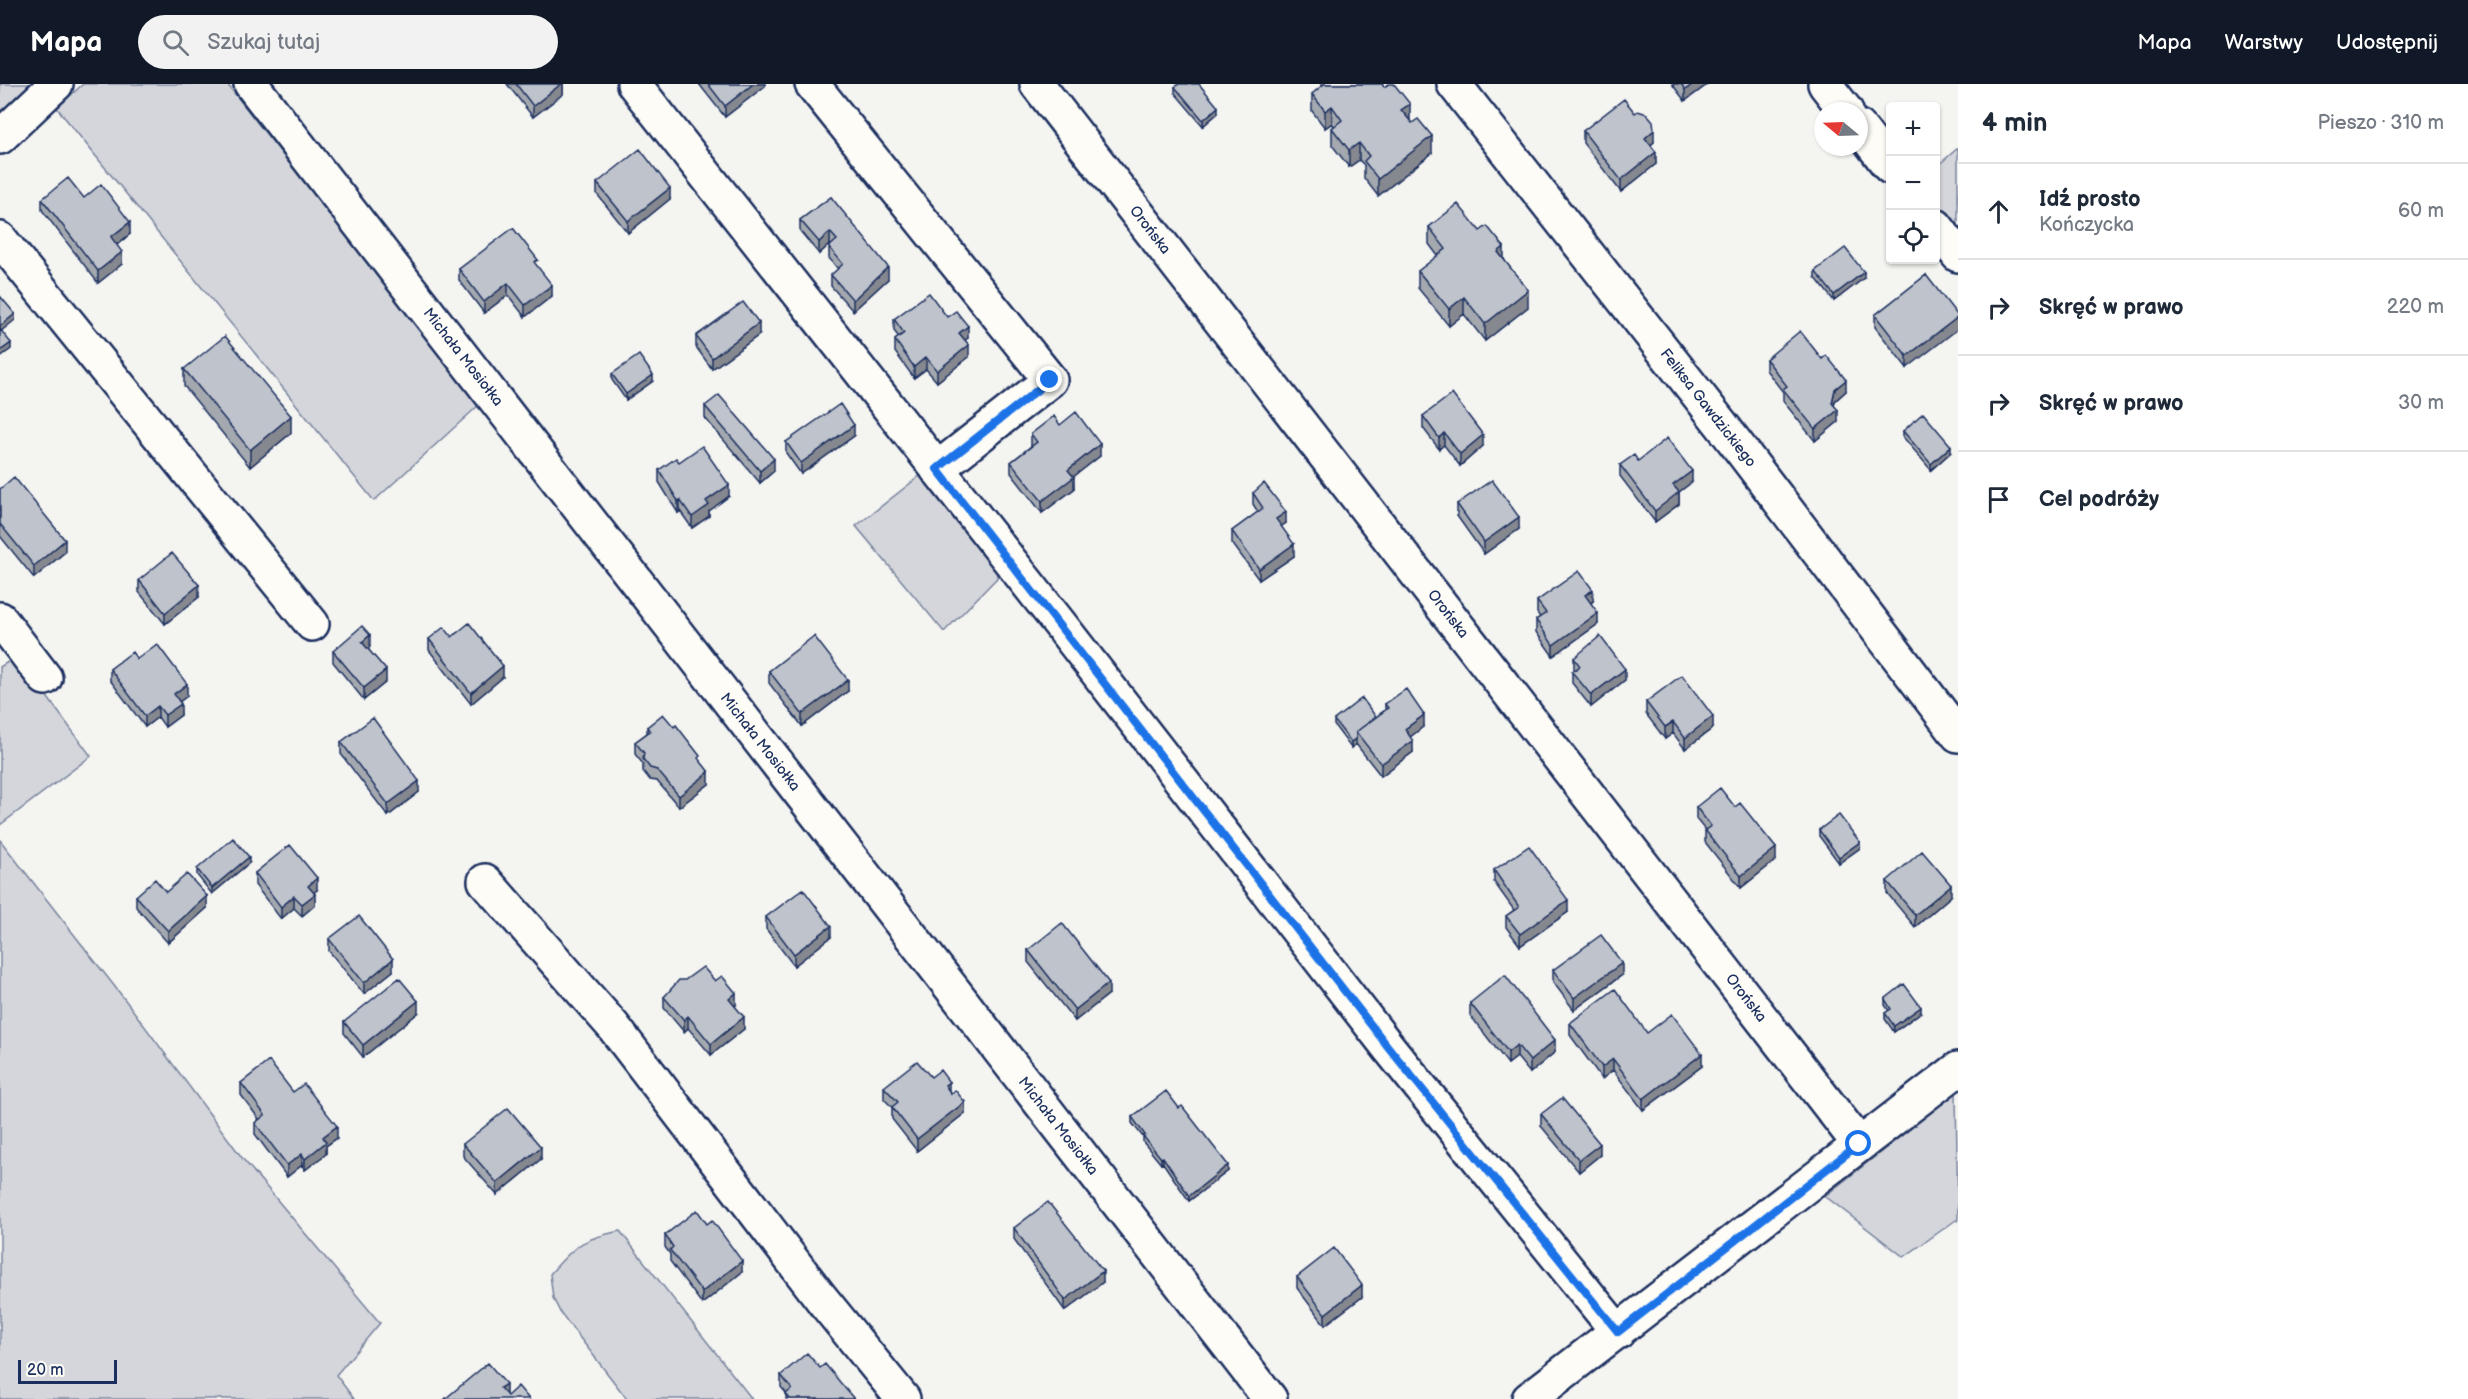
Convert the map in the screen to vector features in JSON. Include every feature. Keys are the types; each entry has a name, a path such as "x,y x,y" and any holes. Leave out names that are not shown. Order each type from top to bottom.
{"street":[{"path":"0,137 56,84"},
{"name":"Michała Mosiołka","path":"251,84 1270,1399"},
{"path":"634,84 1389,1048 1618,1332"},
{"path":"812,84 1050,380 937,469"},
{"name":"Orońska","path":"1037,84 1859,1144"},
{"name":"Feliksa Gawdzickiego","path":"1454,84 1725,429 1958,735"},
{"path":"1825,84 1839,102"},
{"path":"1868,139 1886,162"},
{"path":"1940,232 1958,255"},
{"path":"0,239 312,624"},
{"path":"0,619 45,678"},
{"path":"485,881 613,1026 821,1298 903,1399"},
{"path":"1529,1399 1958,1069"}],"shaded area":[{"path":"0,84 32,84 0,114"},
{"path":"83,84 227,84 479,405 374,501 57,108"},
{"path":"1958,148 1958,232 1940,208 1940,164"},
{"path":"926,471 996,564 997,578 944,632 856,526"},
{"path":"17,656 91,756 0,825 0,667"},
{"path":"0,840 126,1001 243,1159 380,1323 336,1375 354,1399 0,1399"},
{"path":"1956,1093 1958,1221 1956,1220 1904,1257 1825,1196"},
{"path":"620,1231 752,1399 627,1399 560,1312 553,1298 550,1274 566,1256 588,1240"}],"building":[{"path":"516,84 561,84 533,106"},
{"path":"708,84 753,84 725,106"},
{"path":"1179,84 1199,84 1218,107 1203,120 1175,87"},
{"path":"1324,84 1382,84 1384,87 1394,84 1410,104 1401,110 1412,123 1418,119 1432,136 1378,179 1364,161 1369,156 1359,143 1349,150 1332,128 1342,120 1332,106 1325,111 1312,94"},
{"path":"1681,84 1693,84 1685,90"},
{"path":"1624,99 1635,113 1638,111 1647,114 1653,121 1654,130 1645,138 1656,152 1621,180 1583,131"},
{"path":"640,149 670,188 628,221 597,183"},
{"path":"68,178 84,198 101,184 130,222 111,237 122,252 98,271 42,199"},
{"path":"831,197 888,267 853,300 831,275 843,264 829,247 837,240 830,232 819,242 800,220"},
{"path":"1458,204 1480,231 1487,226 1504,247 1498,252 1528,290 1485,324 1464,297 1449,309 1418,271 1446,249 1429,227"},
{"path":"513,228 538,260 534,262 552,285 525,305 508,283 484,302 459,269"},
{"path":"1845,248 1864,272 1834,295 1815,271"},
{"path":"1926,275 1958,317 1907,356 1875,315"},
{"path":"929,293 947,317 956,311 968,326 959,333 969,345 937,371 926,357 914,367 895,340 904,333 894,319"},
{"path":"0,296 15,314 0,326"},
{"path":"743,302 759,323 712,358 696,336"},
{"path":"0,329 11,343 0,351"},
{"path":"1800,331 1822,359 1826,355 1846,380 1835,389 1832,403 1838,410 1815,429 1783,389 1787,386 1766,359"},
{"path":"225,336 291,416 250,450 184,369"},
{"path":"639,355 653,375 626,394 612,374"},
{"path":"1452,394 1483,435 1460,454 1444,433 1439,438 1423,416"},
{"path":"719,395 774,459 760,471 705,406"},
{"path":"840,404 854,425 801,463 786,442"},
{"path":"1076,412 1100,444 1068,470 1074,477 1042,501 1011,462 1037,442 1031,434 1054,416 1060,425"},
{"path":"1923,413 1951,446 1931,464 1903,431"},
{"path":"1667,438 1692,471 1673,485 1679,492 1655,511 1620,465 1634,455 1638,461"},
{"path":"702,446 729,485 706,501 709,505 692,517 680,500 678,501 659,470 676,458 679,462"},
{"path":"14,477 65,540 34,566 0,524 0,489"},
{"path":"1492,480 1519,517 1484,542 1457,504"},
{"path":"1264,483 1286,512 1276,519 1294,544 1259,569 1232,531 1263,508 1253,493"},
{"path":"172,553 199,585 165,613 139,580"},
{"path":"1579,571 1593,590 1585,595 1598,613 1553,645 1536,620 1546,613 1537,601"},
{"path":"469,623 503,666 471,693 429,639 444,627 452,637"},
{"path":"362,626 370,635 362,642 386,670 364,688 333,651"},
{"path":"814,636 848,680 802,714 769,671"},
{"path":"1600,636 1625,669 1591,695 1572,672 1580,666 1574,658"},
{"path":"157,644 187,684 174,694 181,704 165,715 158,706 145,716 110,669 132,652 137,659"},
{"path":"1682,675 1713,716 1685,738 1673,722 1665,727 1646,702"},
{"path":"1406,689 1424,715 1405,729 1413,741 1381,764 1356,732 1388,708 1385,704"},
{"path":"1362,698 1376,717 1356,732 1356,738 1351,742 1334,720"},
{"path":"663,714 674,727 676,725 700,756 698,758 709,772 679,796 657,770 650,768 643,759 644,753 635,742 650,731 647,727"},
{"path":"373,718 419,781 388,804 341,742"},
{"path":"1720,788 1735,807 1740,803 1776,848 1741,876 1705,830 1711,826 1696,807"},
{"path":"1839,815 1860,842 1839,857 1819,830"},
{"path":"233,838 249,857 212,888 197,869"},
{"path":"290,845 317,878 308,886 315,894 302,904 294,896 281,907 255,873"},
{"path":"1529,846 1568,900 1520,934 1506,916 1519,907 1494,870"},
{"path":"1922,851 1951,885 1915,915 1887,881"},
{"path":"187,874 207,896 168,931 136,896 155,879 166,892"},
{"path":"803,889 831,926 794,954 766,917"},
{"path":"359,916 393,959 364,983 329,939"},
{"path":"1062,923 1109,983 1075,1010 1028,950"},
{"path":"1601,935 1622,963 1574,998 1553,970"},
{"path":"703,967 715,981 722,976 736,993 729,999 744,1017 711,1044 688,1016 684,1020 664,997 679,980 685,980"},
{"path":"1505,975 1555,1040 1530,1061 1517,1045 1508,1052 1470,1003"},
{"path":"399,978 418,1001 363,1045 344,1022"},
{"path":"1904,984 1921,1007 1894,1026 1885,1013 1891,1009 1885,999"},
{"path":"1615,989 1647,1033 1672,1014 1702,1054 1643,1099 1613,1059 1602,1067 1570,1023"},
{"path":"269,1061 293,1092 304,1084 337,1126 323,1137 326,1142 305,1159 302,1154 287,1165 255,1123 265,1115 241,1083"},
{"path":"917,1061 931,1077 940,1070 949,1082 945,1085 951,1094 955,1090 965,1102 917,1139 892,1107 898,1102 884,1087"},
{"path":"1166,1091 1179,1108 1182,1106 1228,1165 1189,1196 1163,1157 1161,1158 1143,1136 1145,1135 1132,1117"},
{"path":"1562,1098 1600,1144 1579,1160 1541,1114"},
{"path":"508,1108 541,1147 497,1183 463,1144"},
{"path":"1048,1202 1103,1271 1065,1300 1014,1228"},
{"path":"697,1210 707,1224 712,1220 742,1261 702,1292 670,1250 673,1247 665,1235"},
{"path":"1334,1248 1362,1285 1325,1314 1297,1277"},
{"path":"807,1353 820,1368 825,1364 854,1399 790,1399 786,1394 792,1389 781,1375"},
{"path":"488,1363 506,1384 500,1388 507,1396 518,1386 529,1399 445,1399"}],"route":[{"path":"1050,380 937,469 1389,1048 1618,1332 1859,1144"}]}
